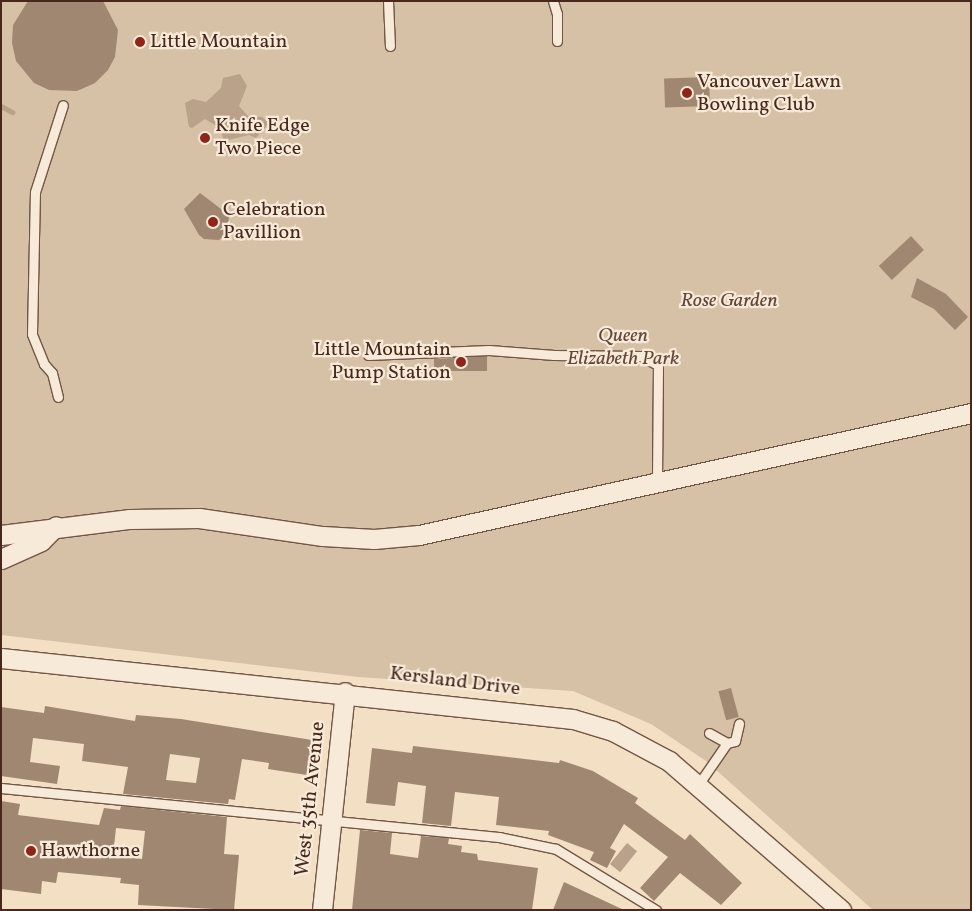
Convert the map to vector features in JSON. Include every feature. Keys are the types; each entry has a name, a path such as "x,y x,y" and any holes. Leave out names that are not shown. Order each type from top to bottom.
{"street":[{"path":"1,535 56,526 130,518 199,518 324,536 374,539 419,535 971,413"},
{"path":"1,559 41,541 56,526"},
{"name":"Kersland Drive","path":"1,658 345,692 573,719 613,731 668,761 841,910"},
{"name":"West 35th Avenue","path":"322,910 345,692"}],"lane":[{"path":"388,1 390,46"},
{"path":"553,1 557,14 557,41"},
{"path":"58,397 52,373 44,364 32,334 32,324 35,192 63,105"},
{"path":"368,355 490,350 554,356 641,356 658,366 657,482"},
{"path":"698,785 727,743 735,741 739,723"},
{"path":"709,733 727,743"},
{"path":"1,788 499,837 556,849 656,910"}],"green space":[{"name":"Queen Elizabeth Park","path":"1,1 971,1 971,910 873,910 706,761 651,724 573,691 358,677 1,635"}],"shaded area":[{"path":"240,74 247,86 239,106 248,116 262,117 269,123 256,138 249,135 224,141 220,128 205,119 192,128 189,127 185,103 193,99 206,102 221,88 223,78"},
{"path":"627,843 637,851 620,872 610,864"}],"building":[{"path":"28,1 103,1 118,30 115,57 108,70 95,83 77,91 49,90 34,83 16,61 12,43 13,25"},
{"name":"Vancouver Lawn Bowling Club","path":"709,77 710,106 665,108 664,79"},
{"name":"Celebration Pavillion","path":"200,193 229,215 228,232 219,240 204,239 199,235 184,209"},
{"path":"911,236 924,250 892,280 879,266"},
{"path":"917,278 946,294 968,317 955,330 934,309 911,297"},
{"name":"Little Mountain Pump Station","path":"487,356 487,371 434,371 434,359"},
{"path":"731,688 739,717 726,720 718,691"},
{"path":"45,706 135,721 136,715 181,719 312,740 307,775 268,769 269,763 242,759 235,800 229,799 228,804 123,794 128,767 82,761 84,744 33,738 30,762 60,766 57,784 1,776 1,707 44,713","holes":["170,754 200,758 196,783 166,780"]},
{"path":"413,746 559,763 560,760 593,771 638,798 635,803 685,840 690,834 742,883 721,905 680,873 654,901 640,888 668,857 624,824 610,848 616,851 607,868 590,860 594,852 548,835 549,831 496,825 499,797 455,792 451,826 422,823 426,786 398,782 395,806 366,803 372,748 412,753"},
{"path":"1,801 20,804 18,815 99,825 104,808 120,810 121,806 227,817 224,854 239,855 234,910 138,905 139,885 120,883 121,878 58,872 56,883 42,881 41,894 1,889","holes":["116,828 145,831 142,859 113,856"]},
{"path":"360,830 392,833 390,854 418,858 421,836 449,838 448,844 462,846 461,852 477,854 478,860 538,868 532,910 352,910"},
{"path":"564,882 624,910 553,910"}],"waterway":[{"path":"1,106 12,112"}],"place":[{"name":"Little Mountain","path":"140,42"},
{"name":"Vancouver Lawn Bowling Club","path":"687,93"},
{"name":"Knife Edge Two Piece","path":"205,138"},
{"name":"Celebration Pavillion","path":"213,222"},
{"name":"Little Mountain Pump Station","path":"461,362"},
{"name":"Hawthorne","path":"31,851"}],"park label":[{"name":"Rose Garden","path":"729,301"}]}
